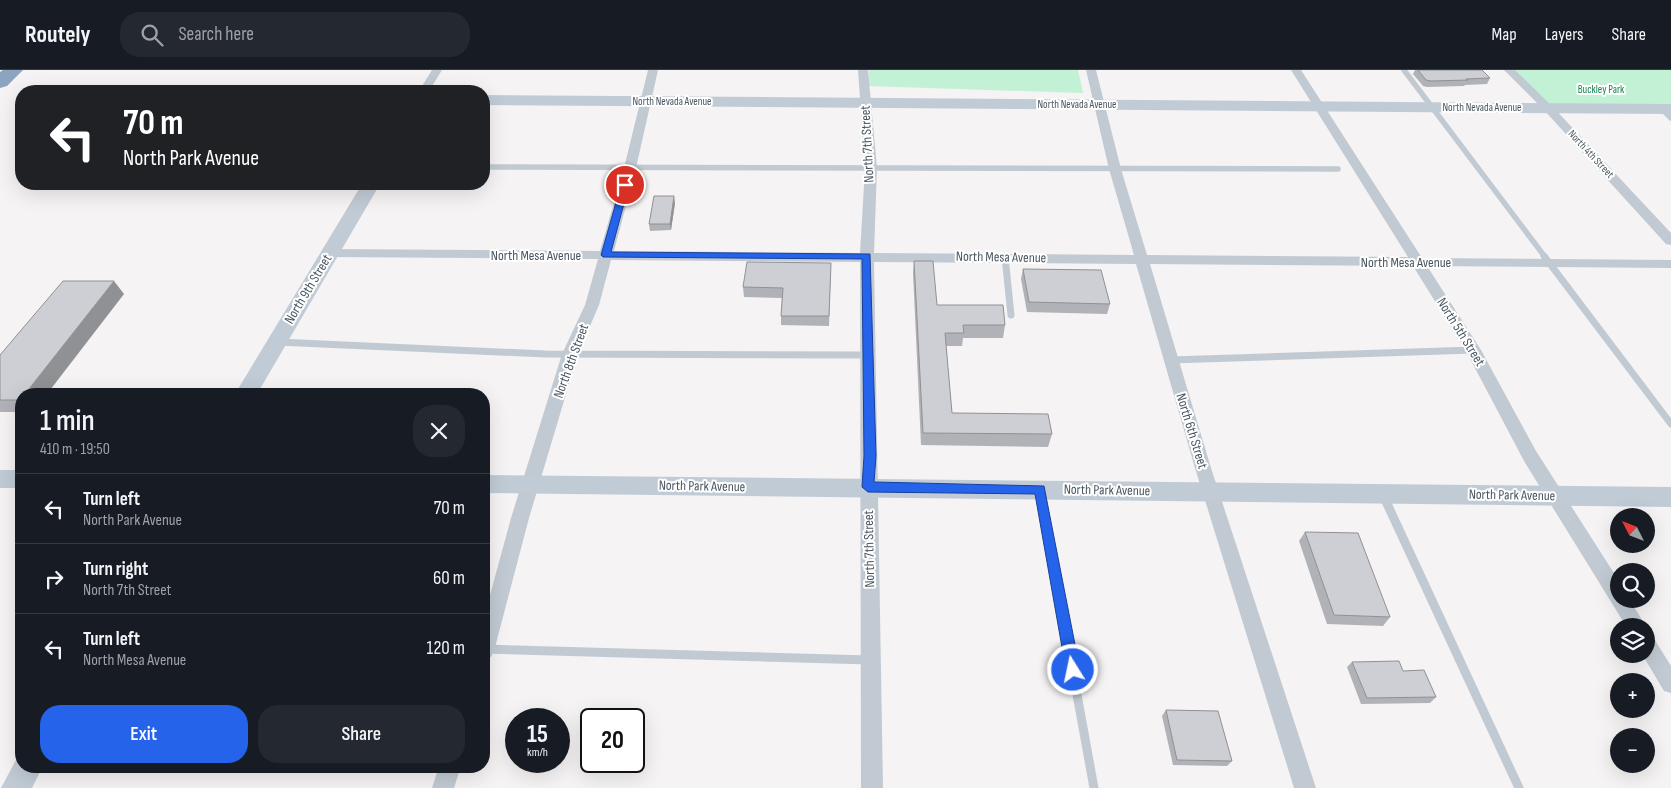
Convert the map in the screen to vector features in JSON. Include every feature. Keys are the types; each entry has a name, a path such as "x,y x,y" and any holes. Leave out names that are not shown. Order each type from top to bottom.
{"highway":[{"path":"0,82 14,70"}],"street":[{"path":"428,85 437,70"},
{"name":"North 8th Street","path":"490,629 570,354 592,305 630,168 653,70"},
{"name":"North 7th Street","path":"863,70 864,102 871,168 867,256 872,788"},
{"name":"North 6th Street","path":"1091,70 1101,104 1115,168 1171,360 1211,492 1306,788"},
{"name":"North 5th Street","path":"1296,70 1416,262 1474,350 1530,456 1610,584"},
{"name":"North 4th Street","path":"1509,70 1548,108 1671,241"},
{"name":"North Nevada Avenue","path":"490,100 1548,108 1668,112"},
{"name":"North 9th Street","path":"249,388 367,190"},
{"name":"North Mesa Avenue","path":"330,253 1005,257 1671,264"},
{"path":"0,478 15,479"},
{"name":"North Park Avenue","path":"490,484 1671,497"},
{"path":"1655,658 1671,684"},
{"path":"16,788 24,773"},
{"path":"443,788 448,773"}],"lane":[{"path":"1404,70 1671,424"},
{"path":"490,167 1338,169"},
{"path":"1005,257 1011,315"},
{"path":"276,342 570,354 868,355"},
{"path":"1171,360 1474,350"},
{"path":"1040,489 1094,788"},
{"path":"1383,493 1519,788"},
{"path":"490,650 872,660"}],"green space":[{"path":"869,70 1078,70 1083,93 868,86"},
{"name":"Buckley Park","path":"1513,70 1671,70 1671,109 1548,108"}],"building":[{"path":"1418,70 1482,70 1490,78 1431,81 1426,80"},
{"path":"654,196 674,196 670,224 649,224"},
{"path":"914,261 933,261 937,305 1003,305 1005,325 963,325 964,333 945,333 952,413 1048,414 1052,434 923,433"},
{"path":"747,262 831,263 829,316 781,316 783,288 743,287"},
{"path":"1023,269 1101,270 1110,304 1029,302"},
{"path":"63,281 114,281 30,388 15,388 15,400 0,400 0,355"},
{"path":"1305,532 1358,533 1390,617 1334,615"},
{"path":"1399,661 1403,671 1424,670 1436,697 1367,698 1352,662"},
{"path":"1166,710 1218,711 1232,761 1177,760"}],"route":[{"path":"625,185 606,255 867,256 870,456 868,487 1040,489 1073,670"}]}
